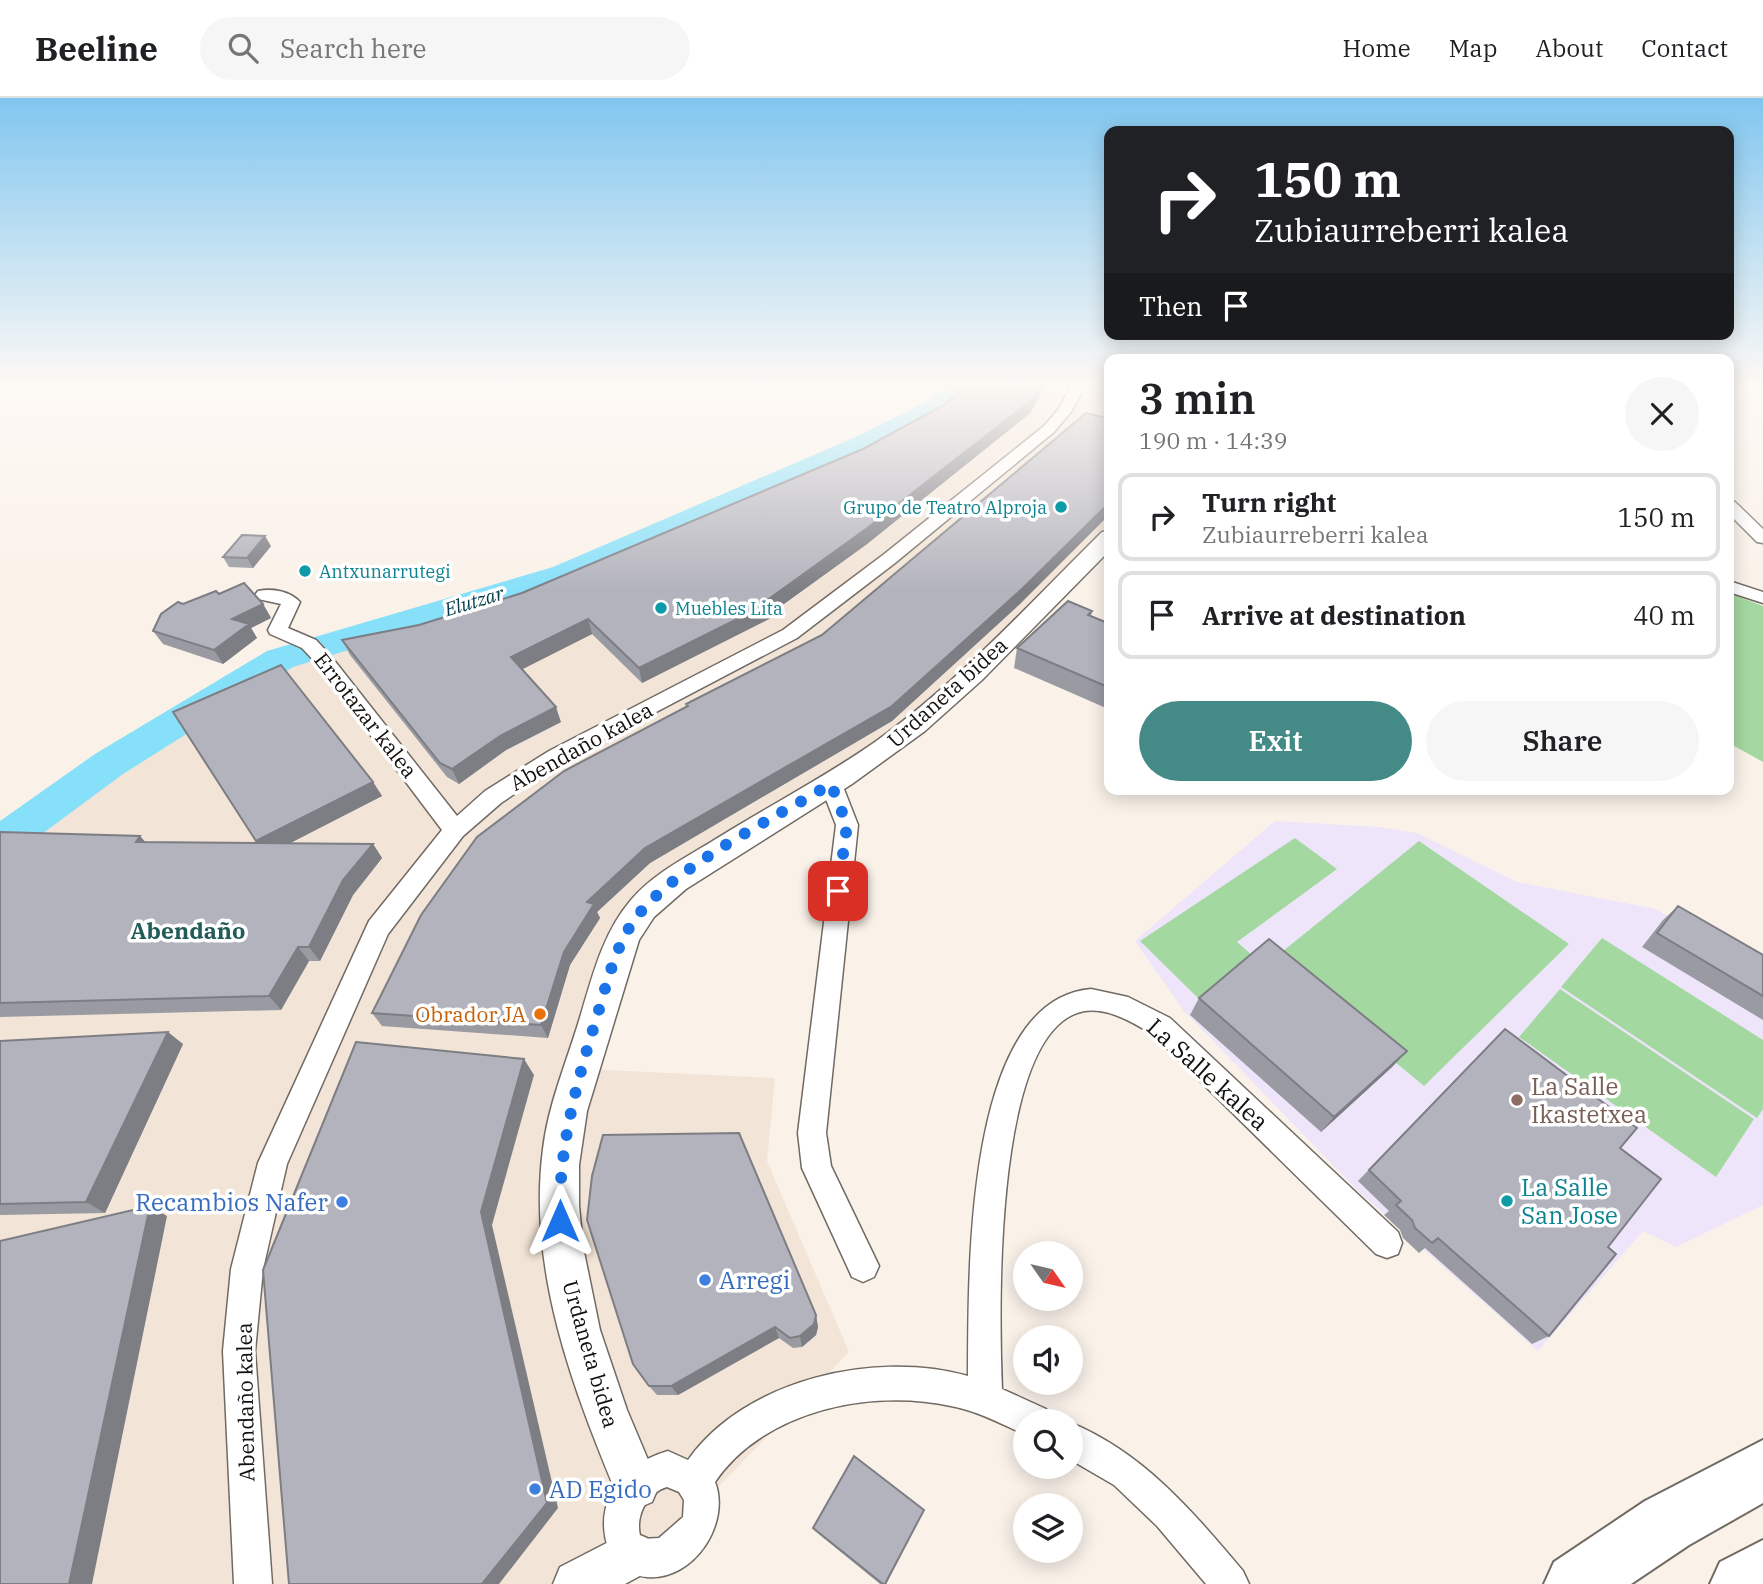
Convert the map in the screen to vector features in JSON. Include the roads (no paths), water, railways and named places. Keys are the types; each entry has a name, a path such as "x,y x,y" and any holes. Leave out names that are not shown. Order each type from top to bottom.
{"highway":[{"path":"1576,1584 1667,1523 1763,1470"},
{"path":"1742,1584 1763,1571"}],"street":[{"name":"Abendaño kalea","path":"253,1584 239,1351 247,1269 272,1163 378,928 455,830 493,797 556,756 728,667 811,620 1020,452"},
{"path":"1734,510 1763,538"},
{"name":"Urdaneta bidea","path":"636,1486 607,1420 560,1238 560,1163 575,1090 612,964 629,926 646,906 677,879 886,748 930,713 1104,543"},
{"path":"1734,588 1763,598"},
{"name":"Errotazar kalea","path":"264,595 282,597 291,602 277,630 316,652 455,830"},
{"path":"831,784 847,825 812,1133 817,1168 863,1266"},
{"name":"La Salle kalea","path":"985,1397 992,1169 1011,1087 1022,1059 1036,1030 1066,1005 1096,1000 1135,1009 1161,1026 1387,1243"},
{"path":"694,1482 705,1461 760,1418 800,1400 872,1383 934,1385 985,1397 1013,1411"},
{"path":"1083,1447 1126,1474 1170,1513 1230,1584"},
{"path":"668,1469 681,1473 694,1482 704,1511 694,1545 680,1560 666,1567 642,1565 630,1555 622,1532 622,1515 636,1486 649,1475 668,1469"},
{"path":"577,1584 630,1555"}],"waterway":[{"name":"Elutzar","path":"0,843 109,764 280,659 564,574 844,452"}],"place":[{"name":"Grupo de Teatro Alproja","path":"1061,507"},
{"name":"Antxunarrutegi","path":"305,571"},
{"name":"Muebles Lita","path":"661,608"},
{"name":"Obrador JA","path":"540,1014"},
{"name":"La Salle Ikastetxea","path":"1517,1100"},
{"name":"La Salle San Jose","path":"1507,1201"},
{"name":"Recambios Nafer","path":"342,1202"},
{"name":"Arregi","path":"705,1280"},
{"name":"AD Egido","path":"535,1489"}],"district":[{"name":"Abendaño","path":"188,930"}]}
